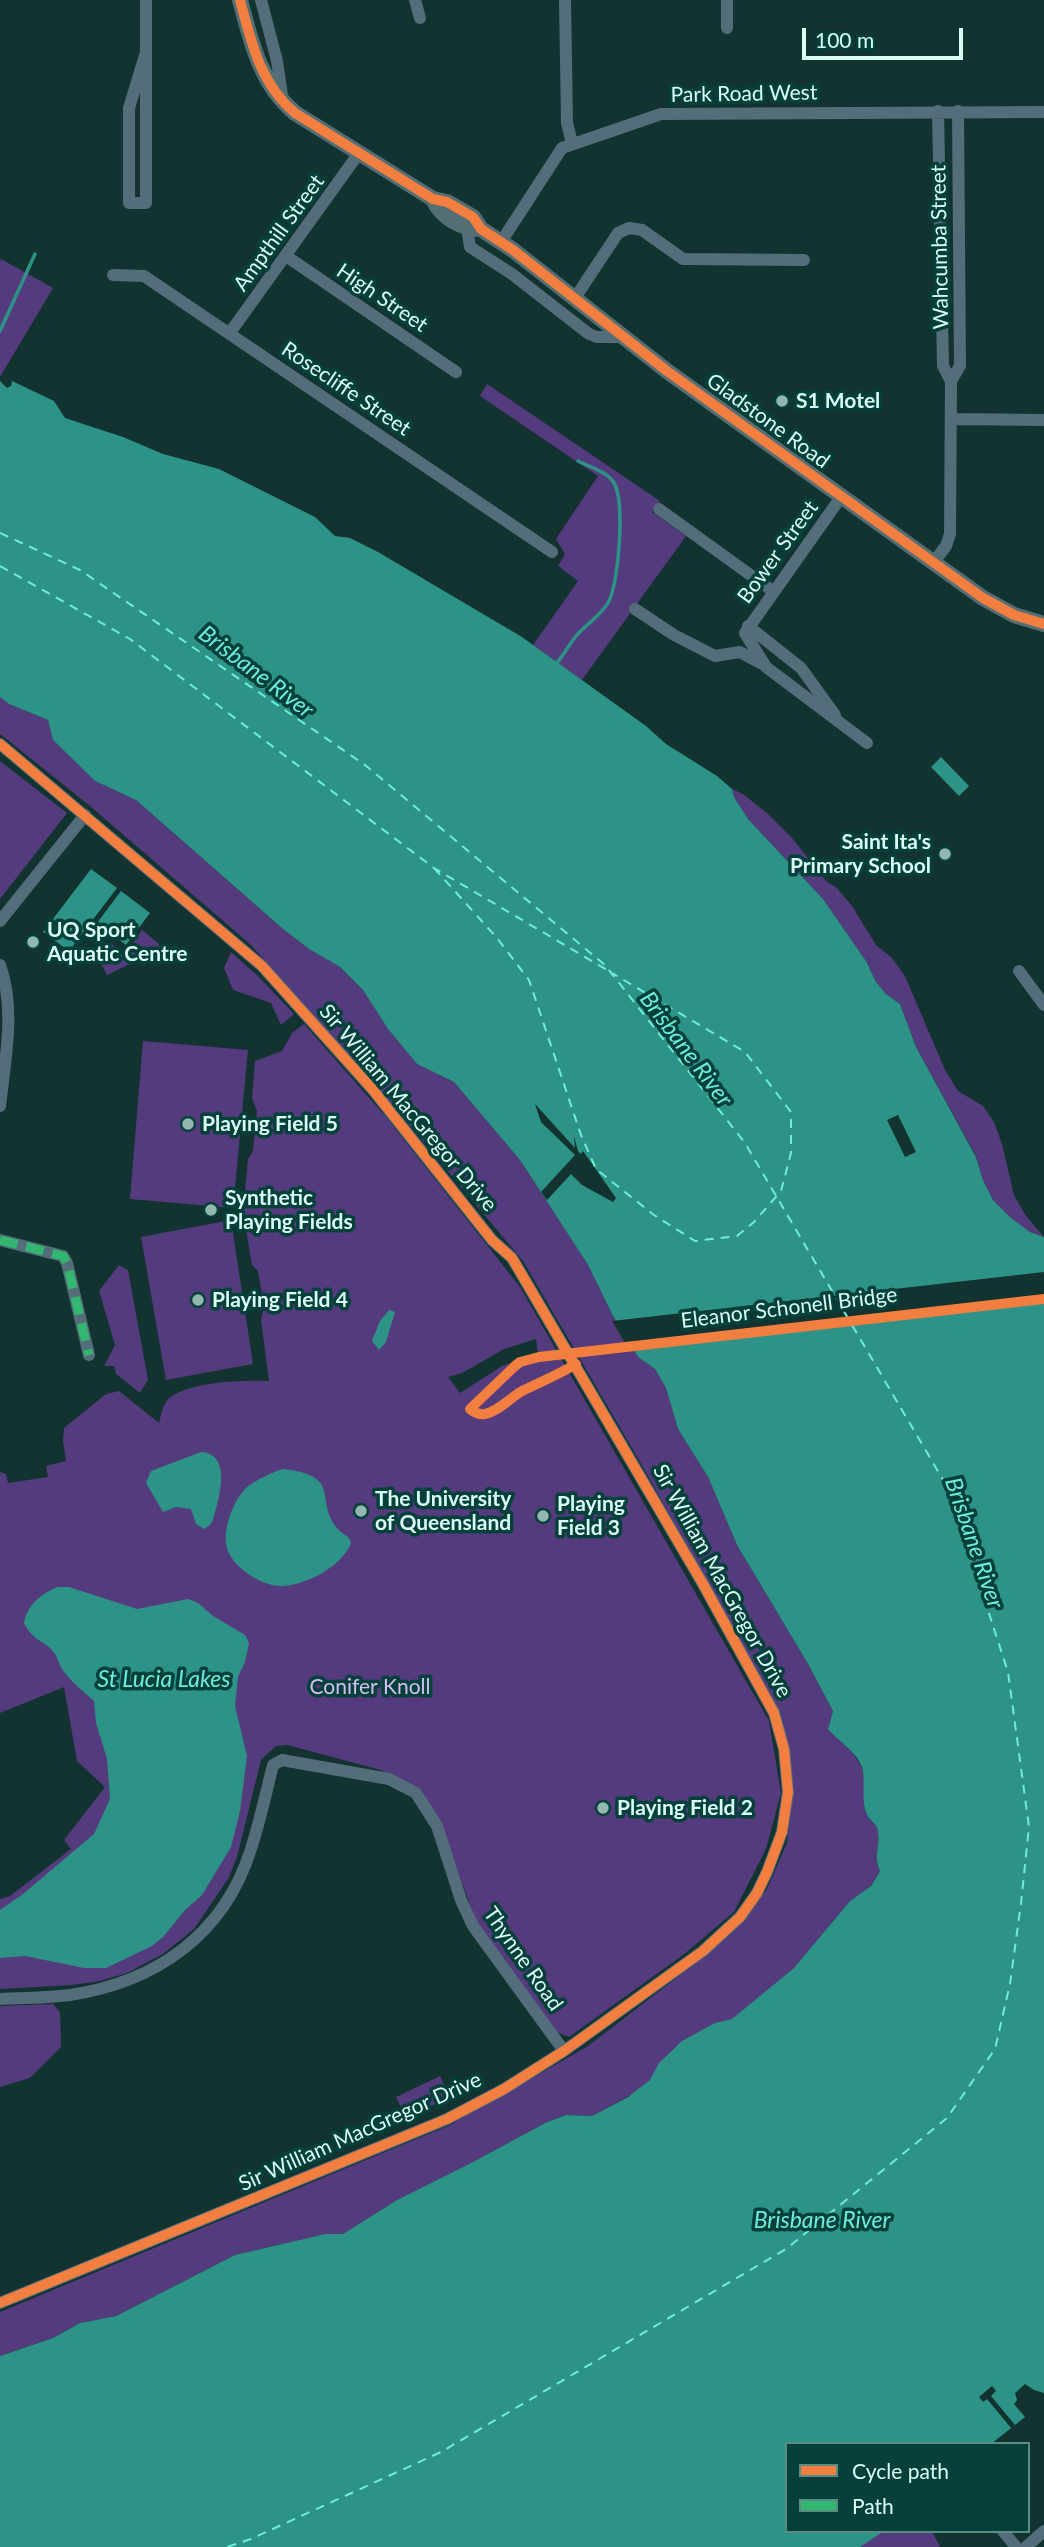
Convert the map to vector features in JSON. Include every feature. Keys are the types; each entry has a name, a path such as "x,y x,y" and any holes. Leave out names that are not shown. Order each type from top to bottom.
{"main road":[{"name":"Gladstone Road","path":"240,0 257,59 283,102 300,116 433,199 447,202 473,217 474,229 501,242 623,337 933,563 991,603 1014,615 1044,624"}],"street":[{"path":"146,0 146,52 146,203 129,203 129,103 146,52"},
{"path":"261,0 283,102"},
{"path":"415,0 420,19"},
{"path":"565,0 566,109 572,143"},
{"path":"727,0 727,28"},
{"name":"Wahcumba Street","path":"933,563 946,546 950,534 951,381 943,366 938,111"},
{"name":"Wahcumba Street","path":"951,381 960,366 958,111"},
{"name":"Park Road West","path":"501,242 558,151 572,143 643,119 670,113 1044,112"},
{"name":"Ampthill Street","path":"229,334 359,153"},
{"path":"129,161 146,161"},
{"path":"575,298 618,233 629,228 642,230 683,259 804,260"},
{"name":"Gladstone Road","path":"474,229 470,247 512,274 589,334 594,337 623,337"},
{"name":"High Street","path":"286,256 456,372"},
{"name":"Rosecliffe Street","path":"113,275 143,276 552,552"},
{"path":"951,419 1044,420"},
{"name":"Bower Street","path":"747,628 841,497"},
{"path":"659,509 774,592"},
{"path":"635,609 677,637 716,657 740,652 766,667 867,743"},
{"path":"766,667 746,635 747,628 801,668 839,723"},
{"name":"Sir William MacGregor Drive","path":"0,744 262,966 373,1090 492,1240 512,1258 697,1573 774,1713 784,1749 788,1793 782,1832 757,1893 740,1917 703,1951 565,2051 504,2089 447,2119 0,2303"},
{"path":"0,921 85,815"},
{"path":"0,965 7,985 8,1007 0,1106"},
{"path":"1019,971 1044,1005"},
{"path":"0,1240 63,1256 89,1355"},
{"name":"Thynne Road","path":"0,1999 67,1995 115,1985 151,1971 192,1943 225,1902 240,1876 251,1850 273,1765 282,1760 389,1779 416,1793 437,1825 472,1926 565,2051"},
{"path":"1026,2547 1044,2531"},
{"path":"1005,2533 1016,2547"}],"green space":[{"path":"1,259 53,288 0,377 0,262"},
{"path":"487,384 660,501 652,512 686,536 582,680 533,645 578,581 558,566 565,554 556,539 598,476 480,396"},
{"path":"0,697 9,704 48,720 53,740 95,781 136,800 283,929 309,949 340,967 363,990 388,1029 417,1064 454,1082 520,1160 588,1265 613,1316 638,1357 655,1369 666,1388 678,1429 708,1477 737,1545 833,1711 828,1729 861,1766 865,1809 878,1830 877,1860 880,1871 871,1886 850,1901 794,1968 761,1996 790,1973 838,1917 866,1893 870,1913 866,1964 850,1995 822,2026 756,2080 623,2168 376,2278 124,2345 0,2382 0,2358 54,2339 80,2324 117,2317 236,2256 325,2235 343,2236 398,2202 546,2124 567,2117 593,2118 629,2098 636,2092 592,2116 566,2115 545,2123 397,2200 343,2234 325,2234 235,2255 116,2316 80,2323 53,2338 0,2356 0,2312 450,2125 588,2046 706,1955 744,1921 767,1889 787,1843 793,1792 789,1750 780,1713 640,1462 523,1261 363,1070 251,945 90,806 0,734"},
{"path":"0,761 67,813 0,899"},
{"path":"732,789 743,794 768,814 792,838 827,882 837,888 852,906 876,945 891,957 905,976 945,1070 958,1091 983,1106 994,1122 1014,1195 1026,1216 1044,1237 1030,1232 993,1200 983,1180 976,1156 916,1047 900,1004 876,982 866,961 823,899 748,819"},
{"path":"142,930 158,943 161,949 107,975 95,951 111,943 124,956"},
{"path":"231,952 294,1014 281,1025 271,1003 233,990 224,968"},
{"name":"Conifer Knoll","path":"304,1024 386,1117 520,1287 769,1721 781,1793 766,1849 734,1912 683,1955 569,2037 554,2031 476,1921 443,1830 422,1791 381,1770 287,1745 276,1746 261,1760 237,1857 228,1879 194,1929 163,1954 127,1973 72,1985 0,1989 0,1899 10,1896 71,1849 64,1840 105,1787 77,1761 64,1687 0,1713 0,1472 6,1474 8,1483 48,1477 46,1466 66,1461 64,1428 106,1394 119,1391 159,1423 166,1402 185,1390 214,1383 269,1381 261,1320 264,1308 258,1271 252,1265 243,1213 248,1159 253,1151 257,1111 252,1098 255,1061 282,1051 292,1033","holes":["536,1339 538,1353 502,1366 460,1393 448,1377 462,1373 504,1349"]},
{"name":"Playing Field 5","path":"143,1041 248,1050 233,1208 130,1199"},
{"name":"Playing Field 4","path":"231,1220 253,1364 166,1380 141,1237"},
{"path":"119,1265 128,1270 148,1380 140,1393 116,1374 114,1366 104,1366 115,1345 99,1291"},
{"path":"53,2004 60,2012 61,2047 30,2078 0,2087 0,2006"},
{"path":"440,2076 450,2097 406,2118 396,2097"},
{"path":"850,2533 933,2533 940,2547 828,2547"}],"water":[{"name":"Brisbane River","path":"0,381 7,388 12,381 54,401 65,418 123,437 163,454 219,469 315,517 335,536 350,538 378,552 522,637 646,726 666,744 717,776 732,789 748,819 823,899 866,961 876,982 900,1004 916,1047 976,1157 993,1200 1030,1232 1044,1237 1044,2393 1025,2384 1015,2393 1017,2400 1014,2404 1025,2417 994,2442 785,2442 785,2533 881,2533 860,2547 0,2547 0,2356 53,2338 80,2323 116,2316 235,2255 325,2234 343,2234 397,2200 545,2123 566,2115 592,2116 628,2097 650,2080 659,2063 682,2041 715,2023 732,2019 794,1968 850,1901 871,1886 880,1871 877,1860 878,1830 865,1810 861,1765 854,1754 828,1729 833,1711 737,1545 708,1477 678,1429 666,1388 655,1369 638,1357 613,1316 588,1265 520,1160 454,1082 417,1064 388,1029 363,990 340,967 309,949 283,929 136,800 95,781 53,740 48,720 9,704 0,697"},
{"path":"941,757 969,786 959,796 931,767"},
{"path":"91,869 117,888 69,951 43,932"},
{"path":"121,891 150,913 126,945 97,923"},
{"path":"389,1310 395,1312 386,1342 379,1350 372,1341 380,1321"},
{"path":"201,1452 211,1455 217,1461 221,1479 213,1520 204,1529 196,1524 191,1509 176,1507 163,1512 146,1483 151,1471"},
{"path":"284,1469 302,1472 321,1483 331,1518 351,1543 341,1558 322,1573 299,1583 281,1586 256,1579 241,1568 227,1548 226,1533 233,1508 246,1488"},
{"name":"St Lucia Lakes","path":"57,1587 69,1587 137,1609 188,1599 245,1635 249,1643 238,1677 235,1706 247,1756 240,1811 231,1847 202,1895 185,1910 164,1936 152,1946 106,1968 84,1968 25,1956 0,1958 0,1910 94,1834 110,1799 107,1759 96,1723 94,1701 69,1678 51,1649 32,1634 24,1623 28,1610 36,1601"}],"pier":[{"path":"535,1104 575,1148 574,1136 578,1151 581,1154 583,1151 616,1198 613,1202 582,1185 571,1174 547,1200 541,1192 575,1155 541,1122"},
{"path":"898,1115 916,1152 905,1157 887,1120"},
{"path":"1044,1272 1044,1303 630,1351 612,1321"},
{"path":"992,2386 996,2391 991,2396 1015,2425 1011,2428 987,2399 983,2402 979,2397"}],"waterway":[{"path":"0,331 35,254"},
{"path":"557,663 576,636 609,601 618,560 620,523 614,483 603,473 578,461"}],"ferry route":[{"path":"0,533 80,570 365,765 605,965 745,1143 949,1490 1008,1672 1029,1827 1010,1984 995,2049 947,2118 786,2249 441,2452 251,2539 227,2547"},
{"path":"0,566 130,639 434,868 607,970"},
{"path":"434,868 497,938 529,980 581,1135 596,1169 654,1215 695,1241 737,1236 754,1222 781,1191 791,1153 791,1112 745,1052 612,973"}],"marked path":[{"path":"0,1240 63,1256 89,1355"}],"cycle path":[{"path":"240,0 258,61 273,89 295,113 433,199 447,202 473,217 481,229 513,250 667,371 983,598 1014,615 1044,624"},
{"path":"0,744 262,966 373,1090 492,1240 512,1258 703,1584 774,1713 784,1749 788,1792 782,1832 767,1872 757,1893 740,1917 703,1951 564,2051 504,2089 447,2119 0,2303"},
{"name":"Eleanor Schonell Bridge","path":"576,1364 522,1391 490,1412 479,1414 470,1409 520,1362 539,1357 1044,1299"}],"place":[{"name":"S1 Motel","path":"782,401"},
{"name":"Saint Ita's Primary School","path":"945,854"},
{"name":"UQ Sport Aquatic Centre","path":"33,942"},
{"name":"Playing Field 5","path":"188,1124"},
{"name":"Synthetic Playing Fields","path":"211,1210"},
{"name":"Playing Field 4","path":"198,1300"},
{"name":"The University of Queensland","path":"361,1511"},
{"name":"Playing Field 3","path":"543,1516"},
{"name":"Playing Field 2","path":"603,1808"}]}
